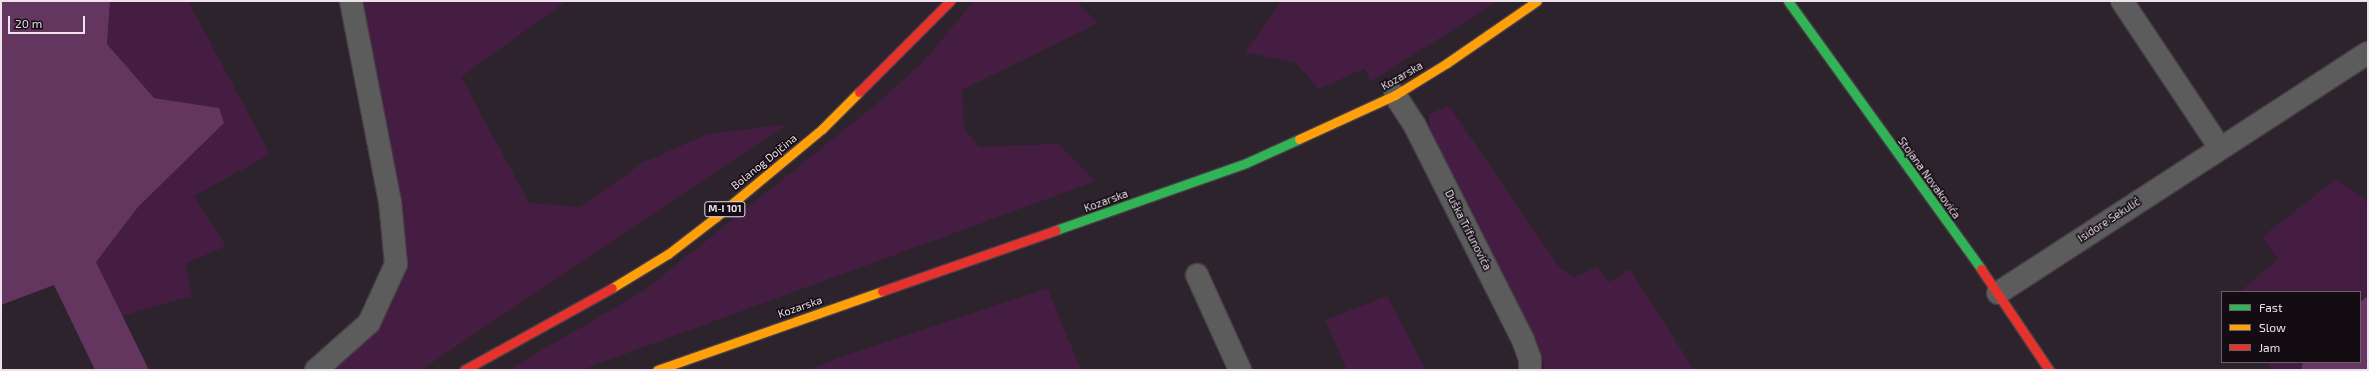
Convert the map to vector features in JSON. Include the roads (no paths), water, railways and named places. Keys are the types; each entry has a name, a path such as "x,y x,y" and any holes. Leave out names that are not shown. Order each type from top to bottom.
{"main road":[{"name":"Bolanog Dojčina","path":"464,370 610,289 668,254 822,130 950,1"},
{"name":"Kozarska","path":"657,370 1246,163 1395,95 1447,63 1537,1"},
{"name":"Stojana Novakovića","path":"1788,1 1998,293 2049,370"}],"street":[{"path":"316,370 369,322 396,264 390,202 352,1"},
{"path":"2122,1 2220,148"},
{"name":"Isidore Sekulić","path":"1998,293 2368,53"},
{"name":"Duška Trifunovića","path":"1395,95 1415,126 1523,340 1530,360 1530,370"},
{"path":"1197,275 1240,370"}]}
